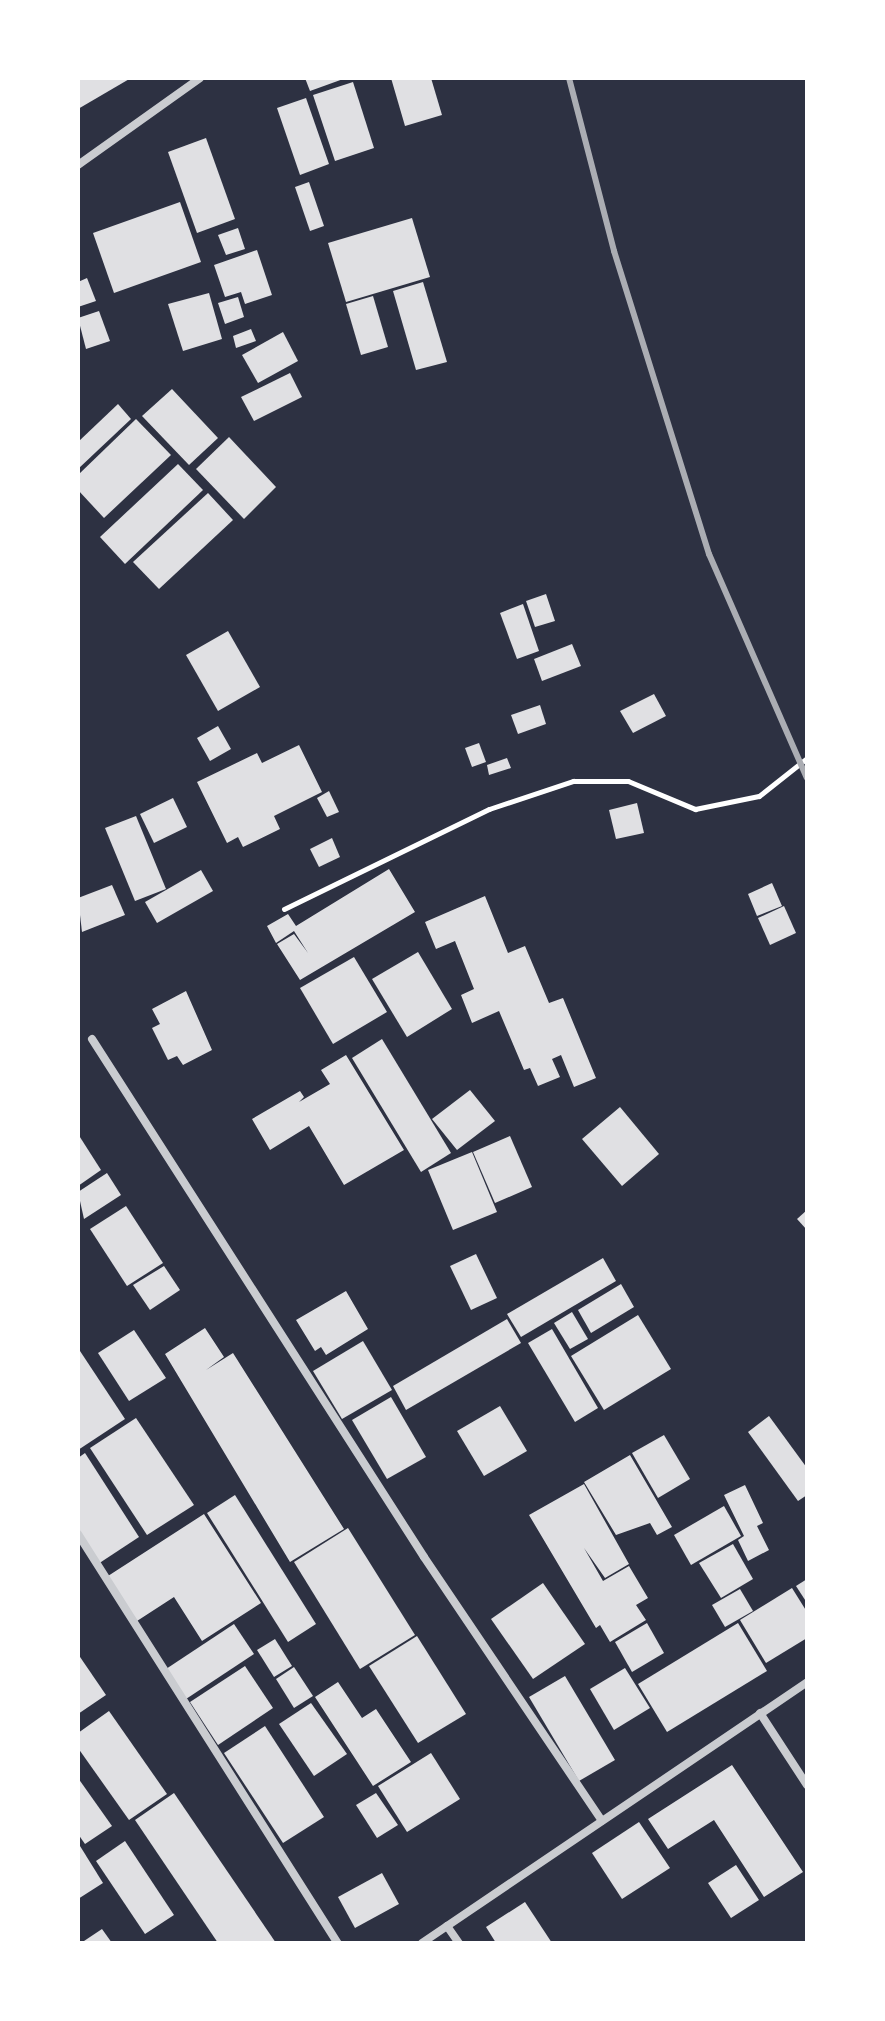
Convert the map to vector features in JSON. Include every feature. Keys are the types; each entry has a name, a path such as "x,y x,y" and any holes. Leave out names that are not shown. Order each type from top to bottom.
{"street":[{"path":"78,165 200,78"},
{"path":"92,1039 424,1557 602,1821"},
{"path":"78,1534 338,1943"},
{"path":"422,1943 807,1682"},
{"path":"760,1713 807,1785"},
{"path":"447,1926 459,1943"}],"path":[{"path":"284,909 489,809 573,781 628,781 695,809 759,796 807,758"}],"building":[{"path":"78,78 131,78 78,109"},
{"path":"305,78 346,78 310,91"},
{"path":"391,78 431,78 442,115 405,126"},
{"path":"353,82 374,148 335,161 313,95"},
{"path":"306,98 329,164 300,175 277,108"},
{"path":"206,138 235,219 197,233 168,152"},
{"path":"309,182 324,226 310,231 295,187"},
{"path":"180,202 201,262 114,293 93,233"},
{"path":"412,218 430,277 346,302 328,243"},
{"path":"238,228 245,249 226,255 218,235"},
{"path":"257,250 272,295 245,304 241,292 225,297 214,265"},
{"path":"87,278 96,301 78,307 78,282"},
{"path":"423,282 447,362 416,370 393,291"},
{"path":"209,293 222,339 183,351 168,304"},
{"path":"373,296 388,347 361,355 346,304"},
{"path":"238,297 244,317 225,324 218,303"},
{"path":"99,311 110,341 86,349 78,318"},
{"path":"251,329 256,341 236,348 233,336"},
{"path":"283,332 298,361 258,383 242,355"},
{"path":"290,373 302,397 254,421 241,397"},
{"path":"172,389 218,438 189,465 142,416"},
{"path":"118,404 131,419 78,469 78,442"},
{"path":"136,419 171,455 104,518 78,490 78,475"},
{"path":"229,437 276,487 244,519 196,469"},
{"path":"178,464 203,490 125,564 100,537"},
{"path":"208,493 233,520 159,589 133,562"},
{"path":"546,594 555,621 535,627 526,601"},
{"path":"523,604 539,651 517,659 500,613"},
{"path":"228,631 260,687 218,711 186,655"},
{"path":"572,644 581,666 542,681 534,659"},
{"path":"654,694 666,716 633,733 620,711"},
{"path":"540,705 546,724 518,734 511,715"},
{"path":"218,726 231,749 210,761 197,738"},
{"path":"479,743 486,762 472,767 465,748"},
{"path":"299,745 322,792 274,816 280,829 243,847 238,837 227,843 197,782 257,753 262,763"},
{"path":"507,758 511,768 489,775 487,765"},
{"path":"329,791 339,812 327,817 317,798"},
{"path":"173,798 187,827 154,843 140,814"},
{"path":"637,803 644,833 616,839 609,810"},
{"path":"136,816 166,889 135,901 105,828"},
{"path":"332,838 340,857 319,867 310,849"},
{"path":"389,869 415,912 300,980 277,944 294,934 308,953 294,931 276,943 267,926 288,914 296,926"},
{"path":"201,870 213,891 157,923 145,902"},
{"path":"772,883 782,906 757,916 748,894"},
{"path":"112,885 125,915 82,932 78,898"},
{"path":"485,896 508,953 525,946 549,1003 563,998 596,1078 574,1087 561,1055 552,1059 560,1077 538,1086 530,1068 524,1070 499,1011 472,1023 461,995 474,989 455,941 436,949 425,922"},
{"path":"784,906 796,933 770,945 758,918"},
{"path":"418,952 452,1009 407,1037 372,979"},
{"path":"354,957 387,1012 333,1044 300,988"},
{"path":"186,991 212,1050 183,1065 177,1056 168,1060 152,1028 160,1024 152,1009"},
{"path":"382,1039 451,1153 421,1172 352,1058"},
{"path":"346,1055 404,1150 344,1185 309,1126 270,1150 252,1119 300,1091 304,1097 299,1102 330,1084 321,1070"},
{"path":"470,1090 495,1121 457,1150 432,1119"},
{"path":"620,1107 659,1154 622,1186 582,1139"},
{"path":"78,1134 101,1170 78,1186"},
{"path":"510,1136 532,1187 495,1203 473,1152"},
{"path":"472,1152 497,1212 453,1230 428,1170"},
{"path":"107,1173 121,1195 84,1219 78,1192"},
{"path":"126,1206 163,1263 127,1286 90,1229"},
{"path":"807,1210 807,1230 797,1219"},
{"path":"476,1254 497,1298 471,1310 450,1266"},
{"path":"603,1258 616,1281 521,1337 507,1314"},
{"path":"164,1266 180,1290 150,1310 133,1285"},
{"path":"621,1284 634,1307 591,1333 578,1310"},
{"path":"346,1291 368,1329 326,1355 321,1347 315,1351 296,1320"},
{"path":"572,1312 588,1339 570,1349 554,1323"},
{"path":"638,1315 671,1369 604,1410 571,1356"},
{"path":"507,1319 521,1343 406,1410 393,1386"},
{"path":"205,1328 224,1357 206,1370 233,1353 344,1529 290,1562 165,1354"},
{"path":"552,1329 598,1408 575,1422 528,1343"},
{"path":"134,1330 166,1378 129,1401 98,1353"},
{"path":"363,1341 392,1390 342,1419 313,1371"},
{"path":"78,1352 125,1419 78,1450"},
{"path":"391,1397 426,1457 387,1479 352,1420"},
{"path":"500,1406 527,1451 484,1476 457,1431"},
{"path":"769,1416 807,1468 807,1495 798,1501 748,1432"},
{"path":"136,1418 194,1505 147,1535 90,1448"},
{"path":"664,1435 690,1479 658,1498 632,1453"},
{"path":"85,1453 139,1537 98,1564 78,1533 78,1458"},
{"path":"630,1455 672,1527 657,1535 650,1523 616,1535 584,1482"},
{"path":"584,1484 629,1564 605,1578 584,1548 603,1581 629,1566 648,1598 636,1605 646,1620 610,1642 600,1625 596,1628 529,1515"},
{"path":"745,1485 763,1523 757,1526 769,1550 748,1561 738,1540 744,1536 724,1495"},
{"path":"235,1495 316,1624 288,1642 207,1513"},
{"path":"724,1506 741,1536 691,1565 674,1535"},
{"path":"204,1514 261,1603 202,1641 174,1597 137,1621 108,1576"},
{"path":"348,1528 415,1635 360,1669 294,1562"},
{"path":"733,1544 753,1579 721,1598 699,1563"},
{"path":"807,1579 807,1603 796,1586"},
{"path":"543,1583 585,1644 533,1679 491,1619"},
{"path":"792,1588 807,1612 807,1638 766,1663 740,1620"},
{"path":"740,1589 753,1611 725,1627 712,1605"},
{"path":"647,1623 664,1653 632,1672 615,1642"},
{"path":"738,1623 767,1671 667,1732 638,1684"},
{"path":"234,1624 254,1654 186,1699 166,1669"},
{"path":"417,1636 466,1714 418,1743 369,1666"},
{"path":"275,1639 292,1666 274,1677 257,1650"},
{"path":"78,1654 106,1695 78,1714"},
{"path":"245,1666 273,1708 218,1745 190,1702"},
{"path":"294,1667 313,1696 294,1708 276,1679"},
{"path":"625,1668 650,1708 614,1730 590,1689"},
{"path":"565,1676 615,1760 579,1781 529,1697"},
{"path":"338,1682 362,1718 376,1709 411,1762 373,1786 315,1697"},
{"path":"311,1703 347,1754 314,1776 279,1724"},
{"path":"109,1711 167,1794 129,1820 78,1748 78,1733"},
{"path":"265,1726 324,1817 283,1843 224,1753"},
{"path":"431,1753 460,1799 407,1832 378,1786"},
{"path":"732,1765 803,1872 764,1897 714,1820 668,1849 648,1819"},
{"path":"78,1778 112,1826 85,1844 78,1834"},
{"path":"174,1793 276,1943 218,1943 135,1820"},
{"path":"376,1793 398,1825 377,1838 356,1805"},
{"path":"639,1822 670,1868 622,1899 592,1853"},
{"path":"125,1841 174,1915 145,1934 96,1861"},
{"path":"80,1846 103,1883 78,1899 78,1848"},
{"path":"736,1865 759,1900 731,1918 708,1883"},
{"path":"382,1873 399,1904 355,1928 338,1897"},
{"path":"525,1902 552,1943 496,1943 486,1927"},
{"path":"102,1929 112,1943 81,1943"}],"railway":[{"path":"569,78 614,251 709,554 807,778"}]}
